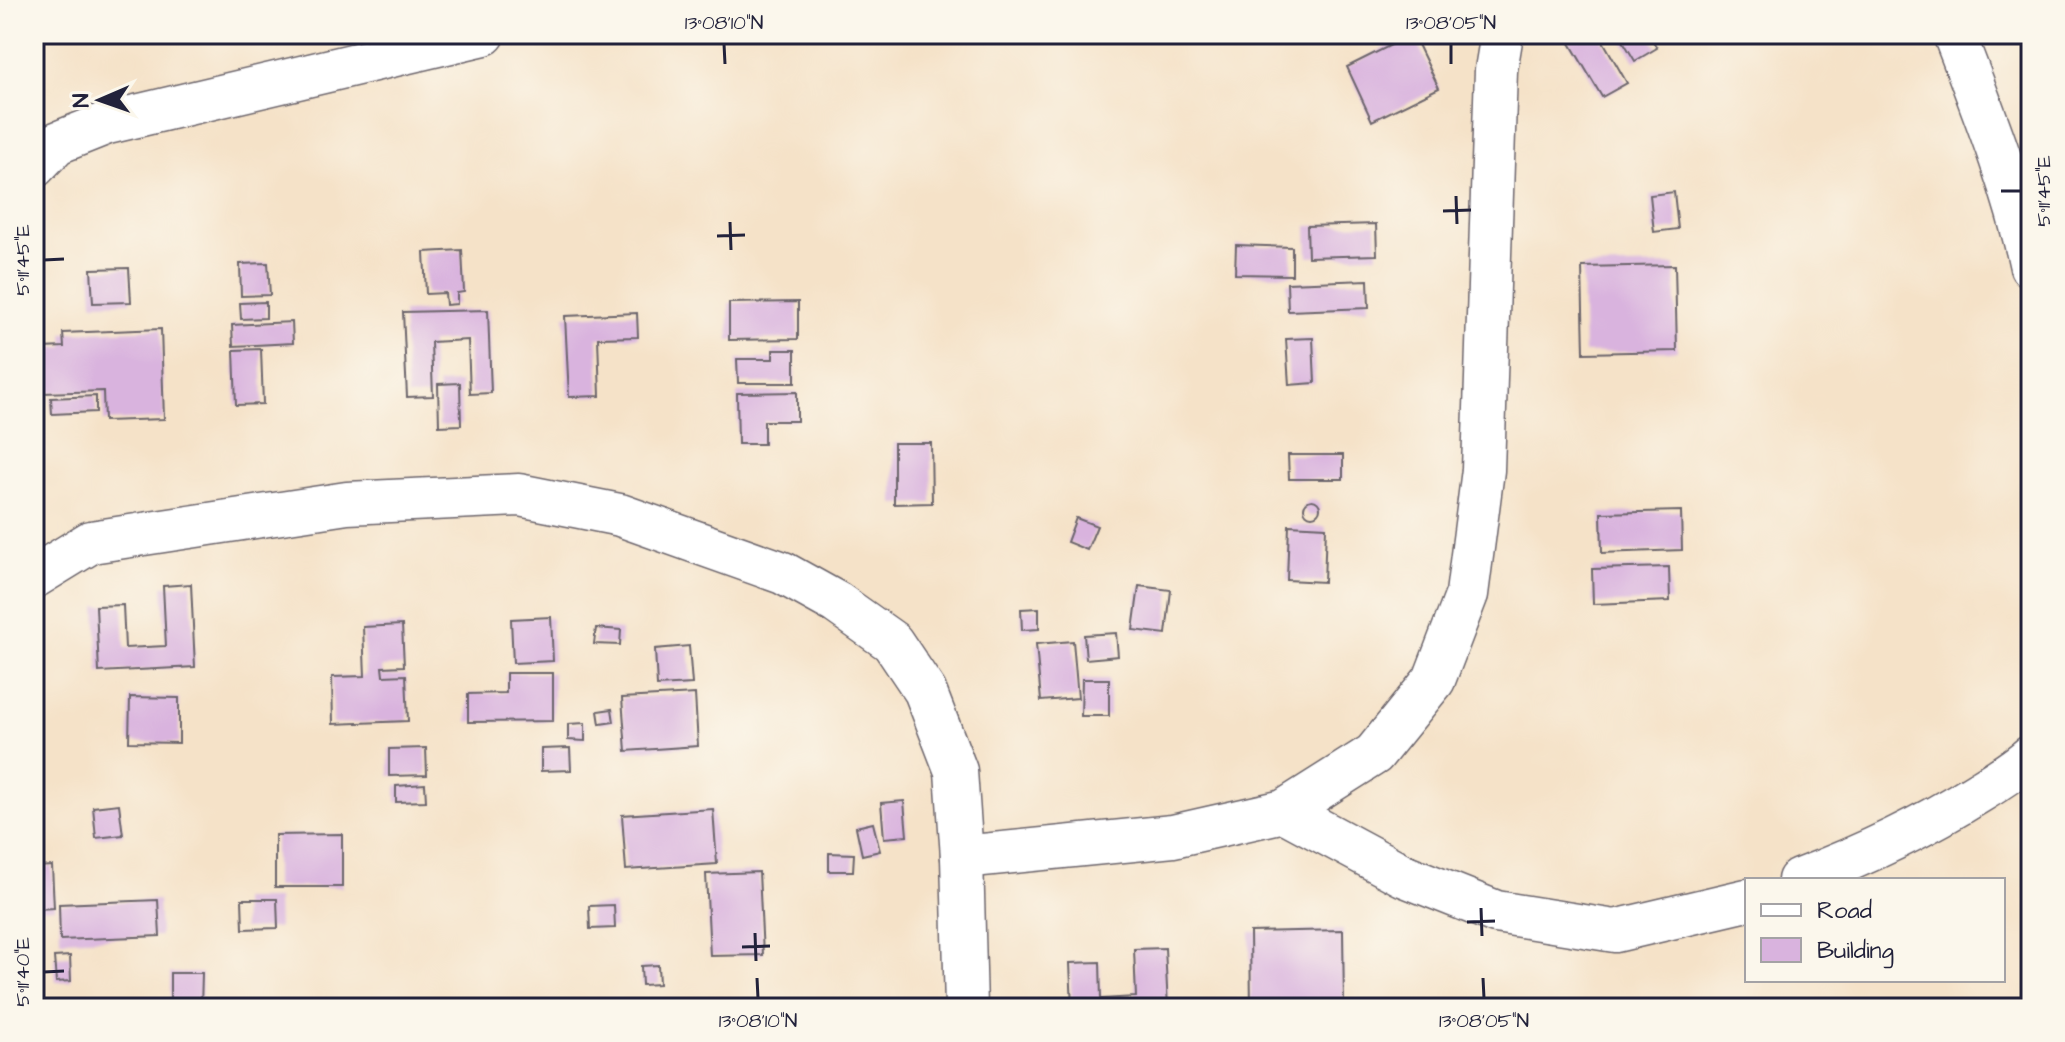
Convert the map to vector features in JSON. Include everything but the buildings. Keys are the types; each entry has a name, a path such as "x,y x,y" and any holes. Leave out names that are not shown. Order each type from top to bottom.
{"street":[{"path":"34,167 57,143 80,131 107,123 484,34"},
{"path":"962,857 1173,836 1284,811 1374,754 1434,680 1467,594 1483,470 1496,70 1502,34"},
{"path":"1954,34 1988,127 2031,267"},
{"path":"34,577 91,542 347,503 519,495 620,515 783,573 837,603 892,642 925,691 956,771 966,1008"},
{"path":"1804,878 1864,856 1950,811 2018,768 2031,756"},
{"path":"1284,811 1403,875 1496,912 1615,931 1745,900"}]}
